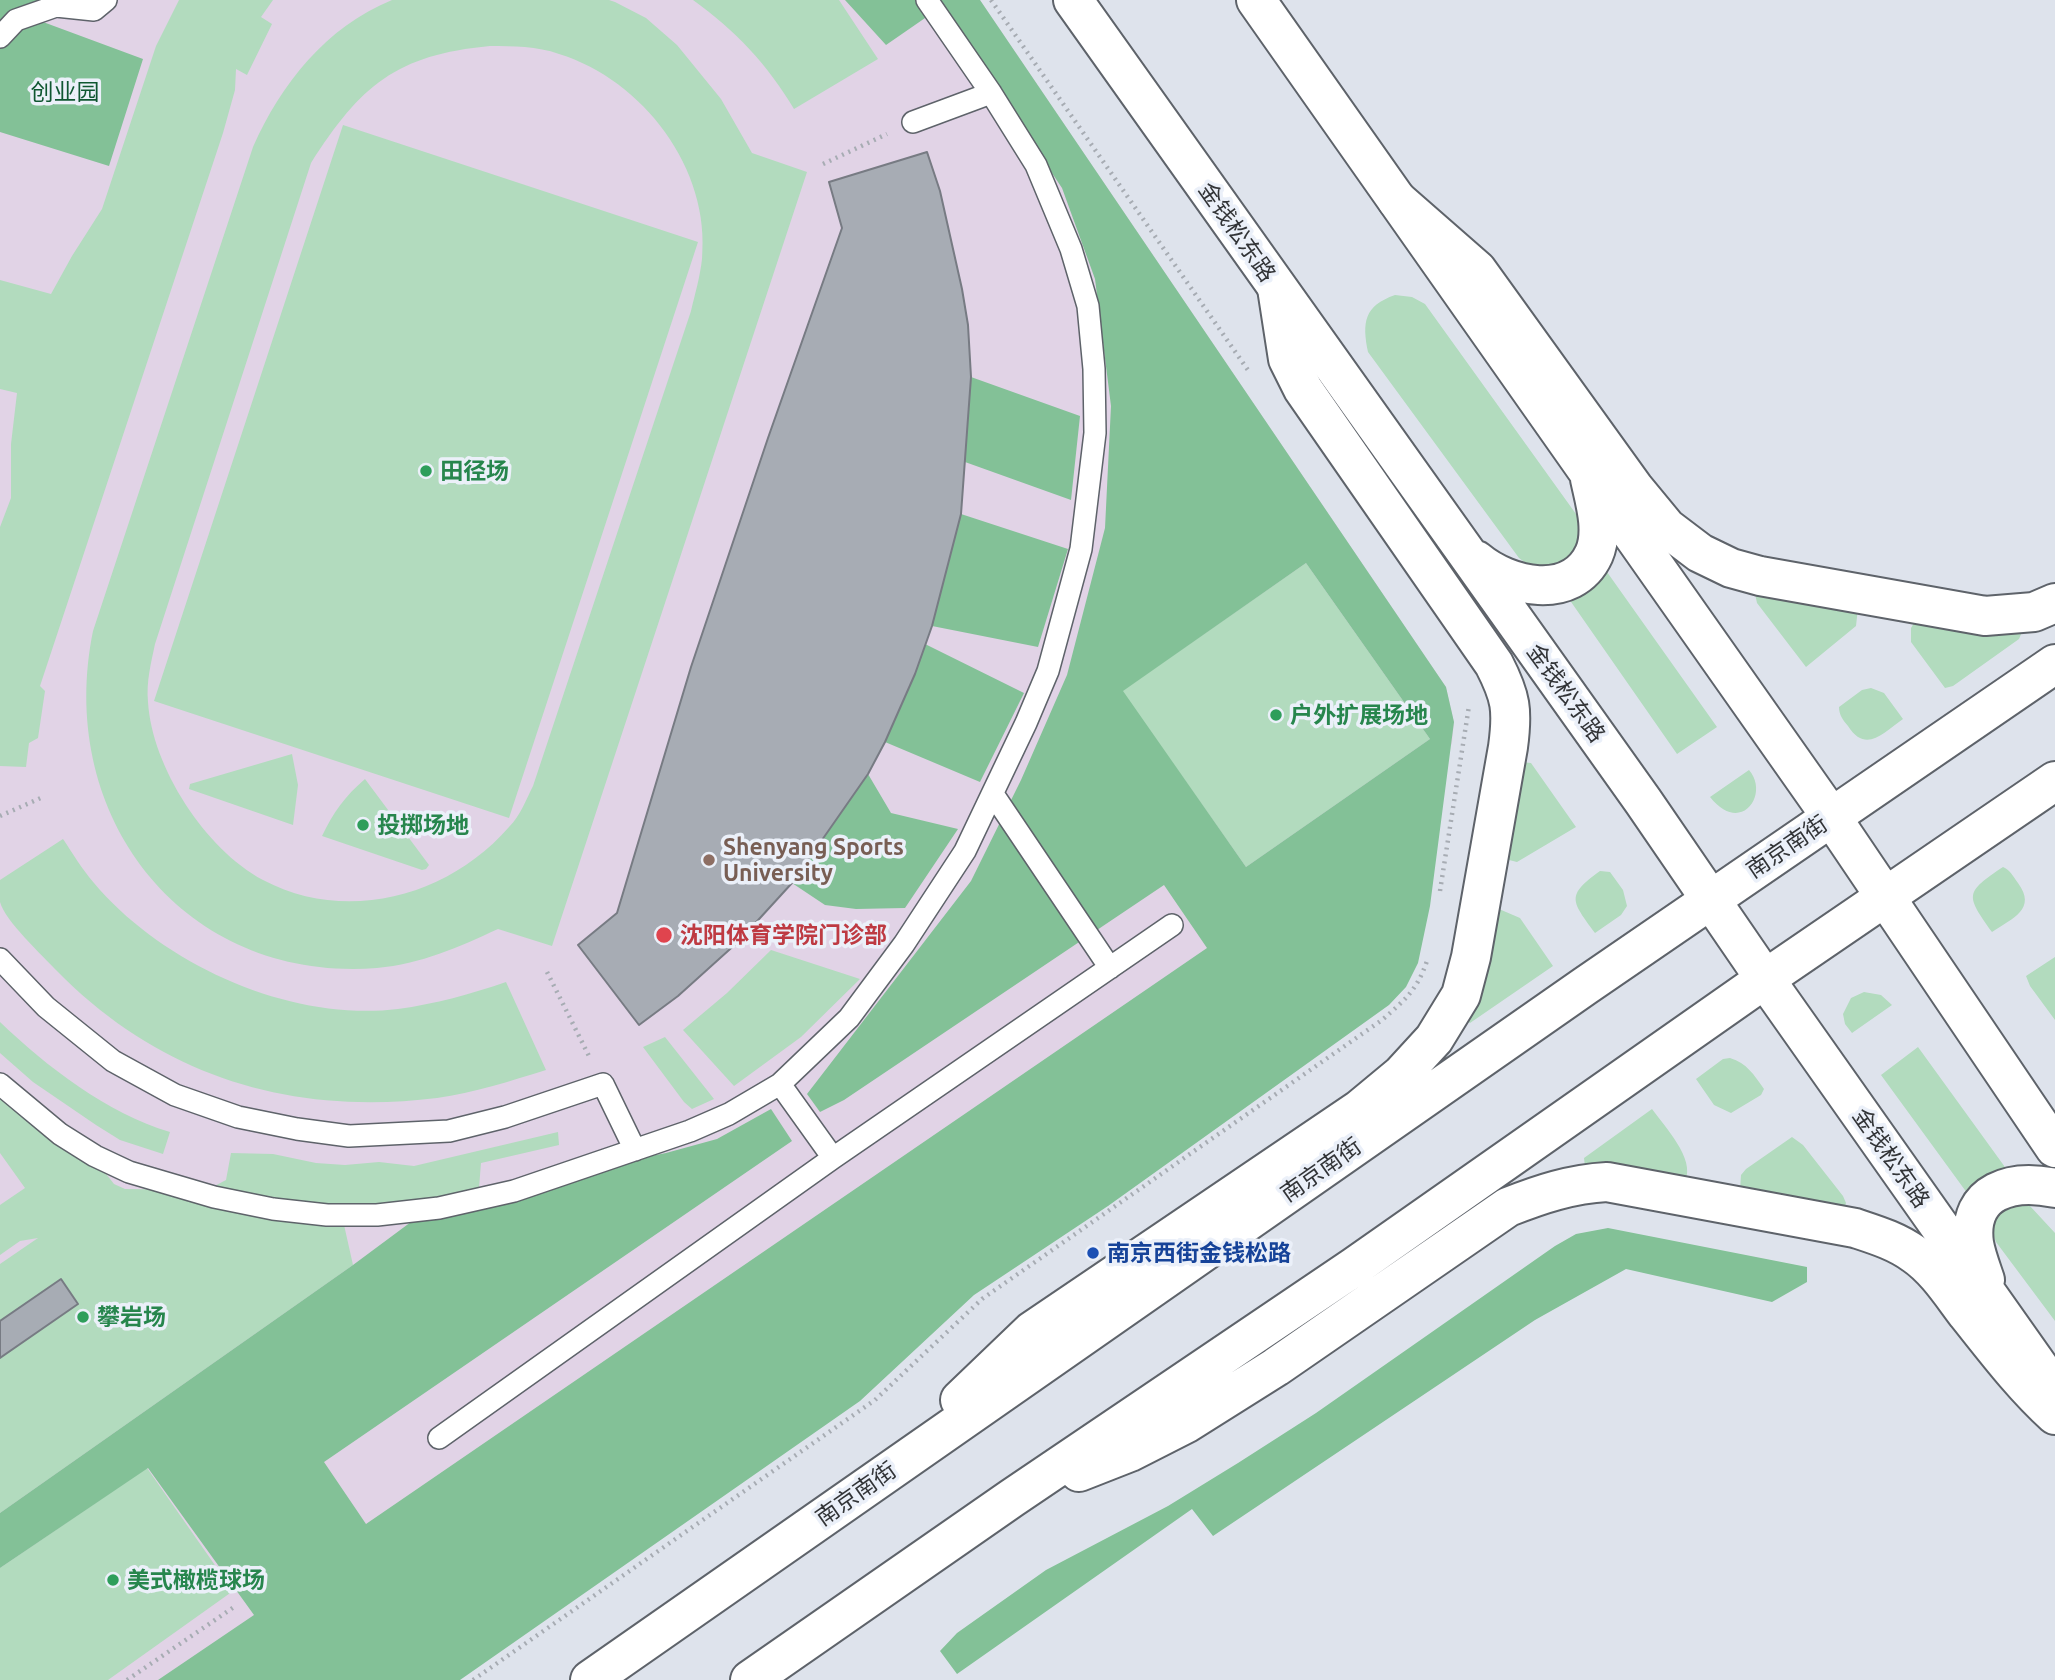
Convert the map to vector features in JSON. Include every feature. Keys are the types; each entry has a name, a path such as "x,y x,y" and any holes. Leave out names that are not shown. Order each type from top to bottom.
{"main road":[{"name":"金钱松东路","path":"1073,0 1712,898 2055,1390"},
{"path":"1256,0 1832,818 2055,1148"},
{"path":"1397,200 1477,270 1634,488 1667,528 1700,553 1731,568 1760,576 1984,616 2034,612 2055,603"},
{"path":"899,1465 966,1394 1032,1332 1360,1109 1401,1074 1434,1039 1461,995 1471,957 1508,747 1512,719 1508,691 1494,664 1303,389 1288,359 1277,289"},
{"path":"1464,550 1486,569 1523,584 1559,584 1572,578 1593,555 1598,536 1596,508 1588,471"},
{"name":"南京南街","path":"590,1680 1712,898 2055,664"},
{"path":"750,1680 1012,1498 1354,1268 1766,979 2055,781"},
{"path":"1012,1498 1130,1452 1187,1423 1276,1367 1508,1207 1548,1191 1581,1184 1607,1182 1856,1227 1888,1239 1914,1254 1937,1274 2001,1357 2055,1415"},
{"path":"1990,1298 1974,1244 1976,1212 1986,1199 2002,1189 2034,1184 2055,1188"}],"lane":[{"path":"0,37 16,20 56,6 94,10 106,0"},
{"path":"0,1084 60,1134 95,1156 129,1172 214,1197 274,1209 349,1216 439,1208 514,1191 635,1150 729,1114 780,1084 828,1040 867,995 965,851 1048,671 1081,549 1094,433 1088,306 1070,249 1036,165 991,93 927,0"},
{"path":"913,122 991,93"},
{"path":"993,794 1110,968"},
{"path":"439,1438 833,1158 1172,925"},
{"path":"0,959 46,1007 113,1061 175,1095 238,1117 349,1136 449,1130 505,1117 603,1084 635,1150"},
{"path":"780,1084 833,1158"}],"path":[{"path":"991,0 1254,378"},
{"path":"823,164 913,122"},
{"path":"1440,894 1469,703"},
{"path":"0,816 43,797"},
{"path":"473,1680 875,1400 982,1299 1382,1020 1409,997 1430,955"},
{"path":"547,972 603,1084"},
{"path":"127,1680 234,1607"}],"shaded area":[{"name":"Shenyang Sports University","path":"0,0 980,0 1446,687 1454,722 1452,744 332,1680 0,1680"}],"green space":[{"name":"创业园","path":"0,0 47,0 35,19 143,59 109,166 0,132"},
{"path":"179,0 273,0 261,17 272,24 247,75 236,69 235,90 223,133 40,686 45,691 38,738 29,743 26,767 0,766 0,527 11,498 11,444 17,393 0,389 0,280 51,294 102,209 156,46"},
{"path":"392,0 615,2 646,18 677,45 721,99 752,153 807,172 552,946 498,929 424,959 377,968 308,965 245,948 192,917 148,874 115,823 94,764 86,699 93,631 253,147 277,101 308,60 326,42 368,11","holes":["490,46 525,47 559,54 590,67 618,84 644,107 665,132 683,161 695,193 702,225 700,272 691,311 533,786 522,808 509,827 484,851 456,871 426,886 394,896 361,901 328,900 295,893 263,880 221,848 202,827 185,804 160,753 152,727 148,680 155,644 311,163 347,113 384,79 405,66 429,57"]},
{"path":"693,0 839,0 878,59 794,109 750,49"},
{"path":"845,0 980,0 1446,687 1454,722 1430,906 1418,963 1406,987 1389,1005 1108,1206 974,1295 860,1401 460,1680 158,1680 254,1615 148,1468 0,1568 0,1513 353,1265 446,1196 666,1153 717,1139 771,1109 792,1141 324,1462 366,1524 1207,948 1164,885 844,1100 820,1112 807,1094 971,881 1021,780 1067,675 1105,528 1111,406 1095,279 1062,188 941,7 886,45","holes":["1306,563 1430,739 1246,867 1123,691"]},
{"name":"田径场","path":"343,125 698,242 509,818 154,701"},
{"path":"1395,295 1412,297 1425,304 1576,514 1582,531 1582,543 1564,567 1531,567 1519,558 1368,352 1365,332 1368,316 1377,304"},
{"path":"971,377 1080,416 1071,500 965,462"},
{"path":"961,514 1068,549 1038,647 932,626"},
{"name":"户外扩展场地","path":"1306,563 1430,739 1246,867 1122,691"},
{"path":"1607,572 1717,727 1677,754 1569,599 1598,581"},
{"path":"1754,589 1858,608 1856,626 1806,667 1757,603"},
{"path":"1914,623 2022,632 2019,639 1953,686 1945,688 1911,642 1911,628"},
{"path":"925,644 1024,693 980,782 885,742"},
{"path":"1871,688 1884,693 1903,719 1882,735 1868,740 1855,734 1842,717 1839,707 1862,690"},
{"path":"292,754 298,785 293,825 189,789 190,784"},
{"path":"1521,762 1531,763 1576,827 1517,862 1505,859"},
{"path":"1749,770 1755,780 1756,790 1749,807 1742,812 1732,813 1721,808 1710,797"},
{"path":"868,774 891,813 958,829 905,908 856,909 825,905 792,883"},
{"name":"投掷场地","path":"365,779 429,865 426,869 422,870 322,836 340,805"},
{"path":"63,839 94,883 122,912 155,939 231,982 273,996 315,1006 357,1011 398,1009 453,998 506,982 546,1070 451,1096 383,1102 331,1101 280,1094 232,1081 185,1063 140,1038 97,1008 34,948 3,910 0,902 0,880"},
{"path":"2003,867 2010,872 2023,892 2024,906 2014,917 1992,932 1977,910 1973,895 1981,883"},
{"path":"1600,871 1610,872 1623,890 1627,906 1621,915 1595,933 1577,906 1576,899 1581,887"},
{"path":"1499,909 1520,918 1553,966 1470,1023 1464,1019"},
{"path":"771,950 860,979 801,1037 734,1086 683,1030 727,993"},
{"path":"2055,957 2055,1020 2030,986 2026,976"},
{"path":"1864,992 1881,995 1892,1005 1852,1033 1845,1024 1843,1014 1851,998"},
{"path":"0,1022 38,1056 79,1087 123,1113 170,1132 163,1154 120,1140 33,1082 0,1053"},
{"path":"665,1037 714,1099 692,1109 684,1102 643,1047"},
{"path":"1918,1047 2010,1174 1970,1197 1881,1075"},
{"path":"1730,1058 1746,1066 1764,1089 1761,1095 1731,1113 1714,1105 1696,1079 1723,1059"},
{"path":"0,1095 103,1170 114,1184 125,1189 207,1190 226,1180 231,1153 273,1154 316,1163 345,1165 379,1162 414,1166 558,1132 559,1145 481,1163 479,1188 407,1204 340,1207 353,1265 0,1513 0,1264 38,1238 20,1241 0,1255 0,1205 25,1188 0,1153"},
{"path":"1652,1109 1683,1153 1687,1172 1685,1181 1585,1167 1584,1158"},
{"path":"1792,1137 1803,1145 1843,1196 1846,1203 1844,1209 1740,1191 1741,1175 1746,1169"},
{"path":"2018,1202 2030,1206 2055,1233 2055,1321 1996,1242 1990,1227 1994,1214"},
{"path":"1608,1228 1807,1267 1807,1282 1772,1302 1626,1269 1535,1320 1213,1536 1192,1509 957,1674 940,1651 957,1633 1046,1570 1168,1506 1238,1463 1316,1413 1555,1246 1576,1234"},
{"name":"美式橄榄球场","path":"147,1468 233,1591 108,1680 0,1680 0,1568"}],"building":[{"path":"927,152 940,191 962,289 968,325 971,377 961,514 932,626 915,674 868,774 792,883 739,941 678,996 639,1025 578,945 617,913 691,667 842,228 829,182"},
{"path":"61,1279 78,1304 0,1358 0,1321"}],"place":[{"name":"田径场","path":"426,471"},
{"name":"户外扩展场地","path":"1276,715"},
{"name":"投掷场地","path":"363,825"},
{"name":"Shenyang Sports University","path":"709,860"},
{"name":"沈阳体育学院门诊部","path":"664,935"},
{"name":"南京西街金钱松路","path":"1093,1253"},
{"name":"攀岩场","path":"83,1317"},
{"name":"美式橄榄球场","path":"113,1580"}]}
